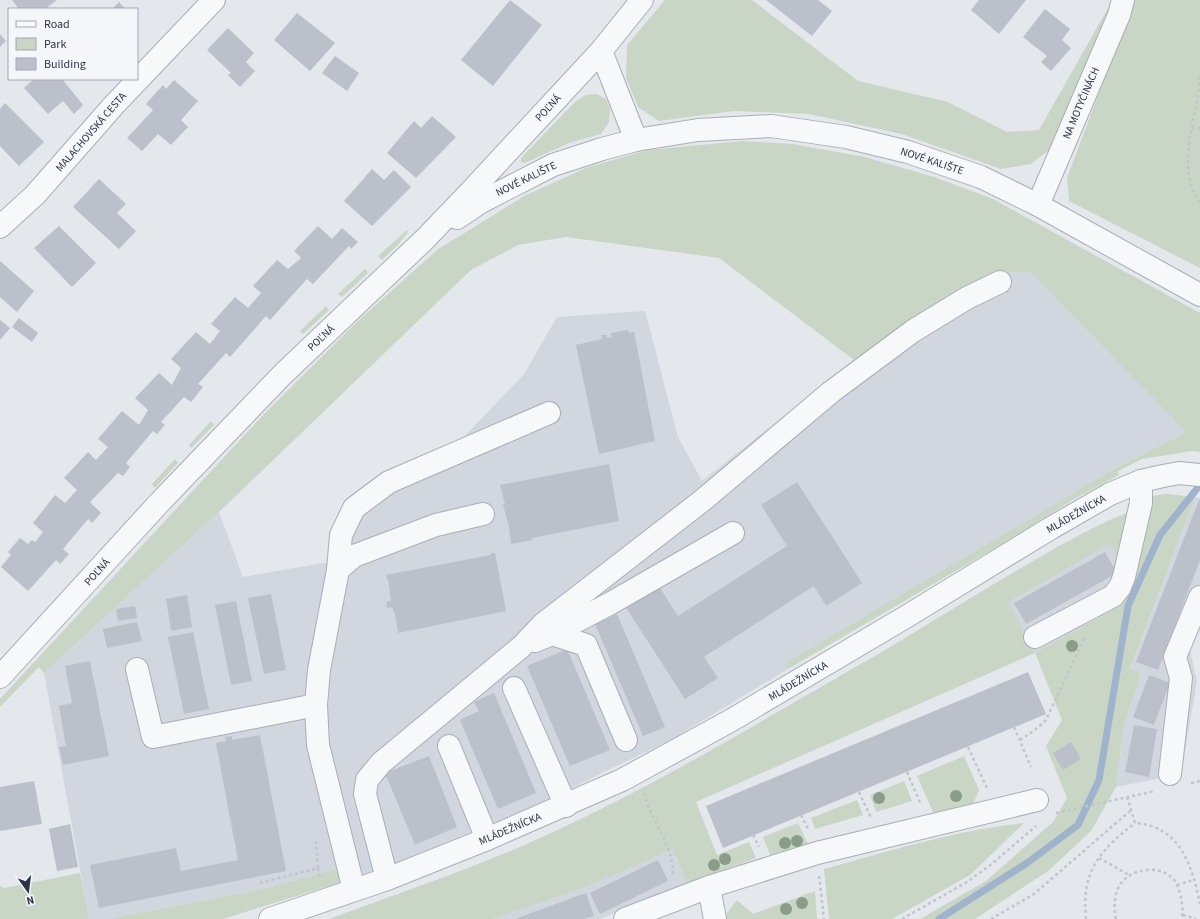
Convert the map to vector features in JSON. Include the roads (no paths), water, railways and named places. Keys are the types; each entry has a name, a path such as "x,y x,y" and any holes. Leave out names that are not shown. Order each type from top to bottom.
{"street":[{"name":"MALACHOVSKÁ CESTA","path":"2,219 35,195 114,106 214,0"},
{"name":"POĽNÁ","path":"0,678 159,503 283,374 425,239 601,51 642,0"},
{"name":"NA MOTYČINÁCH","path":"1038,205 1119,15 1123,0"},
{"path":"601,51 636,140"},
{"name":"NOVÉ KALIŠTE","path":"425,239 481,202 553,165 636,140 698,130 771,126 846,137 908,152 981,177 1038,205 1200,295"},
{"path":"387,879 366,801 365,787 367,780 381,763 521,647 548,629 831,392 913,330 967,298 1000,282"},
{"path":"354,890 318,745 316,705 319,670 338,570 340,535 354,508 389,482 549,413"},
{"name":"MLÁDEŽNÍCKA","path":"270,919 387,879 566,806 622,780 730,721 910,615 1051,528 1110,494 1141,481 1190,474"},
{"path":"1035,637 1100,604 1113,596 1120,587 1124,577 1141,503 1141,481"},
{"path":"338,570 354,556 436,525 483,514"},
{"path":"548,629 733,533"},
{"path":"1171,783 1181,678 1175,657 1200,597"},
{"path":"548,629 586,645 626,740"},
{"path":"137,669 153,737 316,705"},
{"path":"514,688 566,806"},
{"path":"449,746 487,839"},
{"path":"625,919 709,887 817,853 1036,800"},
{"path":"709,887 715,919"}],"waterway":[{"path":"939,919 1027,863 1078,825 1099,780 1128,606 1160,535 1200,485"}]}
